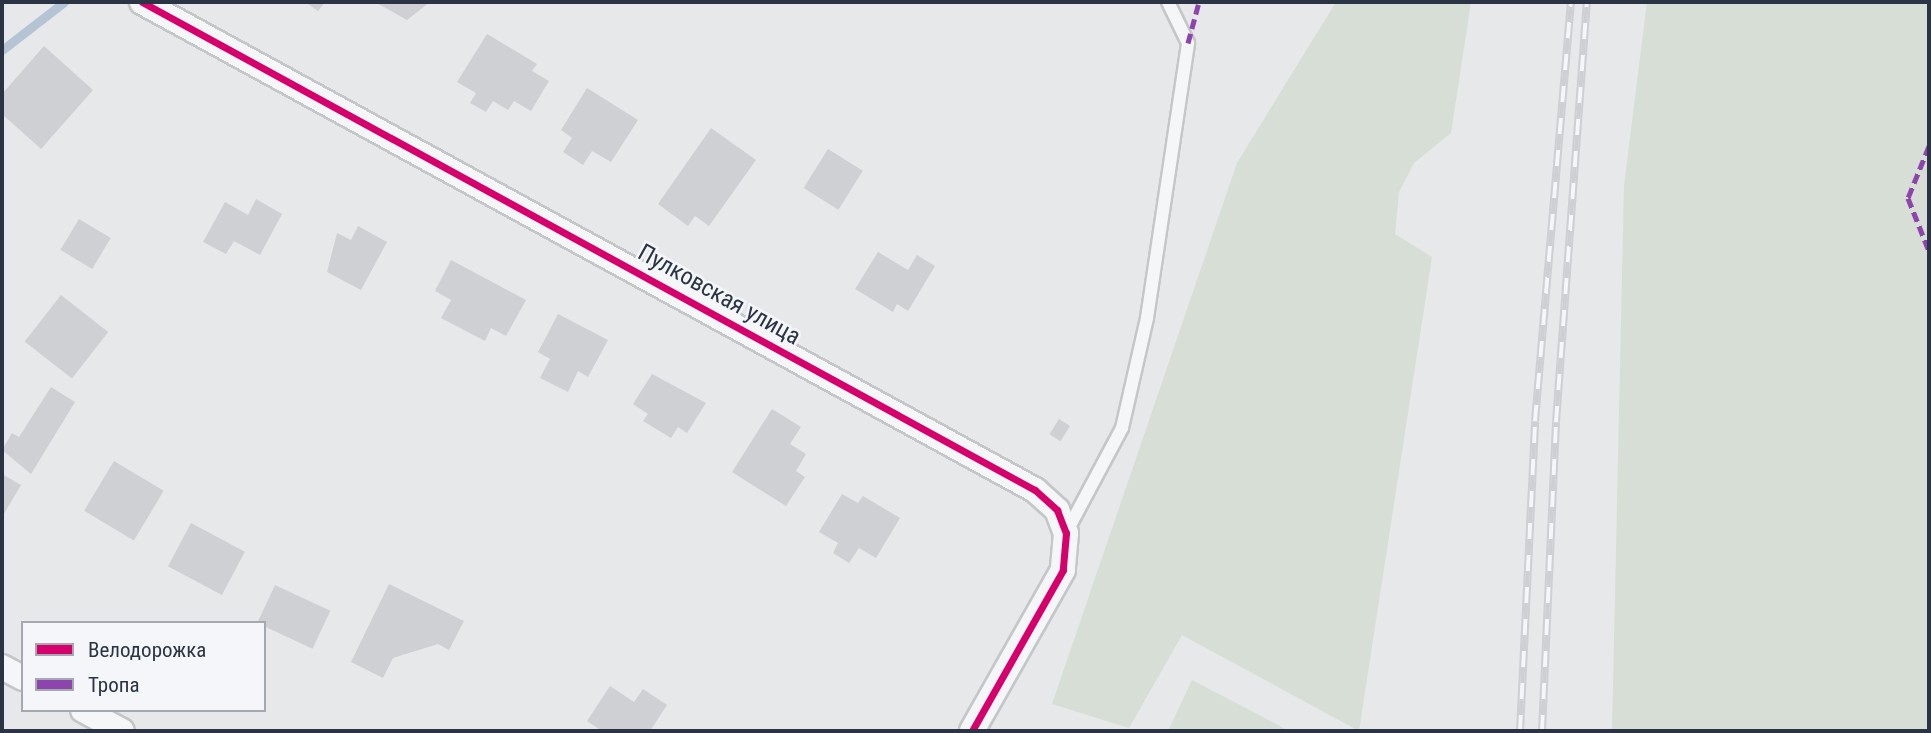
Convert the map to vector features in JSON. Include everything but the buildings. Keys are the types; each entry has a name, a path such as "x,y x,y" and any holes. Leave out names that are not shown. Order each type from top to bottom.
{"street":[{"name":"Пулковская улица","path":"142,2 1035,490 1057,510 1066,533"},
{"path":"972,731 1063,570 1066,533"},
{"path":"2,667 21,677"},
{"path":"87,712 122,731"}],"lane":[{"path":"1066,533 1122,428 1147,318 1188,43 1168,2"}],"shaded area":[{"path":"1336,2 1471,2 1451,133 1414,163 1399,192 1395,234 1432,257 1359,731 1182,635 1129,728 1052,704 1237,163"},
{"path":"1647,2 1929,2 1929,731 1612,731 1624,186"},
{"path":"1192,680 1280,726 1287,731 1168,731"}],"waterway":[{"path":"2,50 64,2"}],"railway":[{"path":"1520,731 1535,421 1571,2"},
{"path":"1542,731 1556,422 1587,2"}],"marked path":[{"path":"1188,43 1199,2"},
{"path":"1929,146 1908,198 1929,251"}],"cycle path":[{"path":"142,2 1035,490 1057,510 1066,533 1063,570 972,731"}]}
